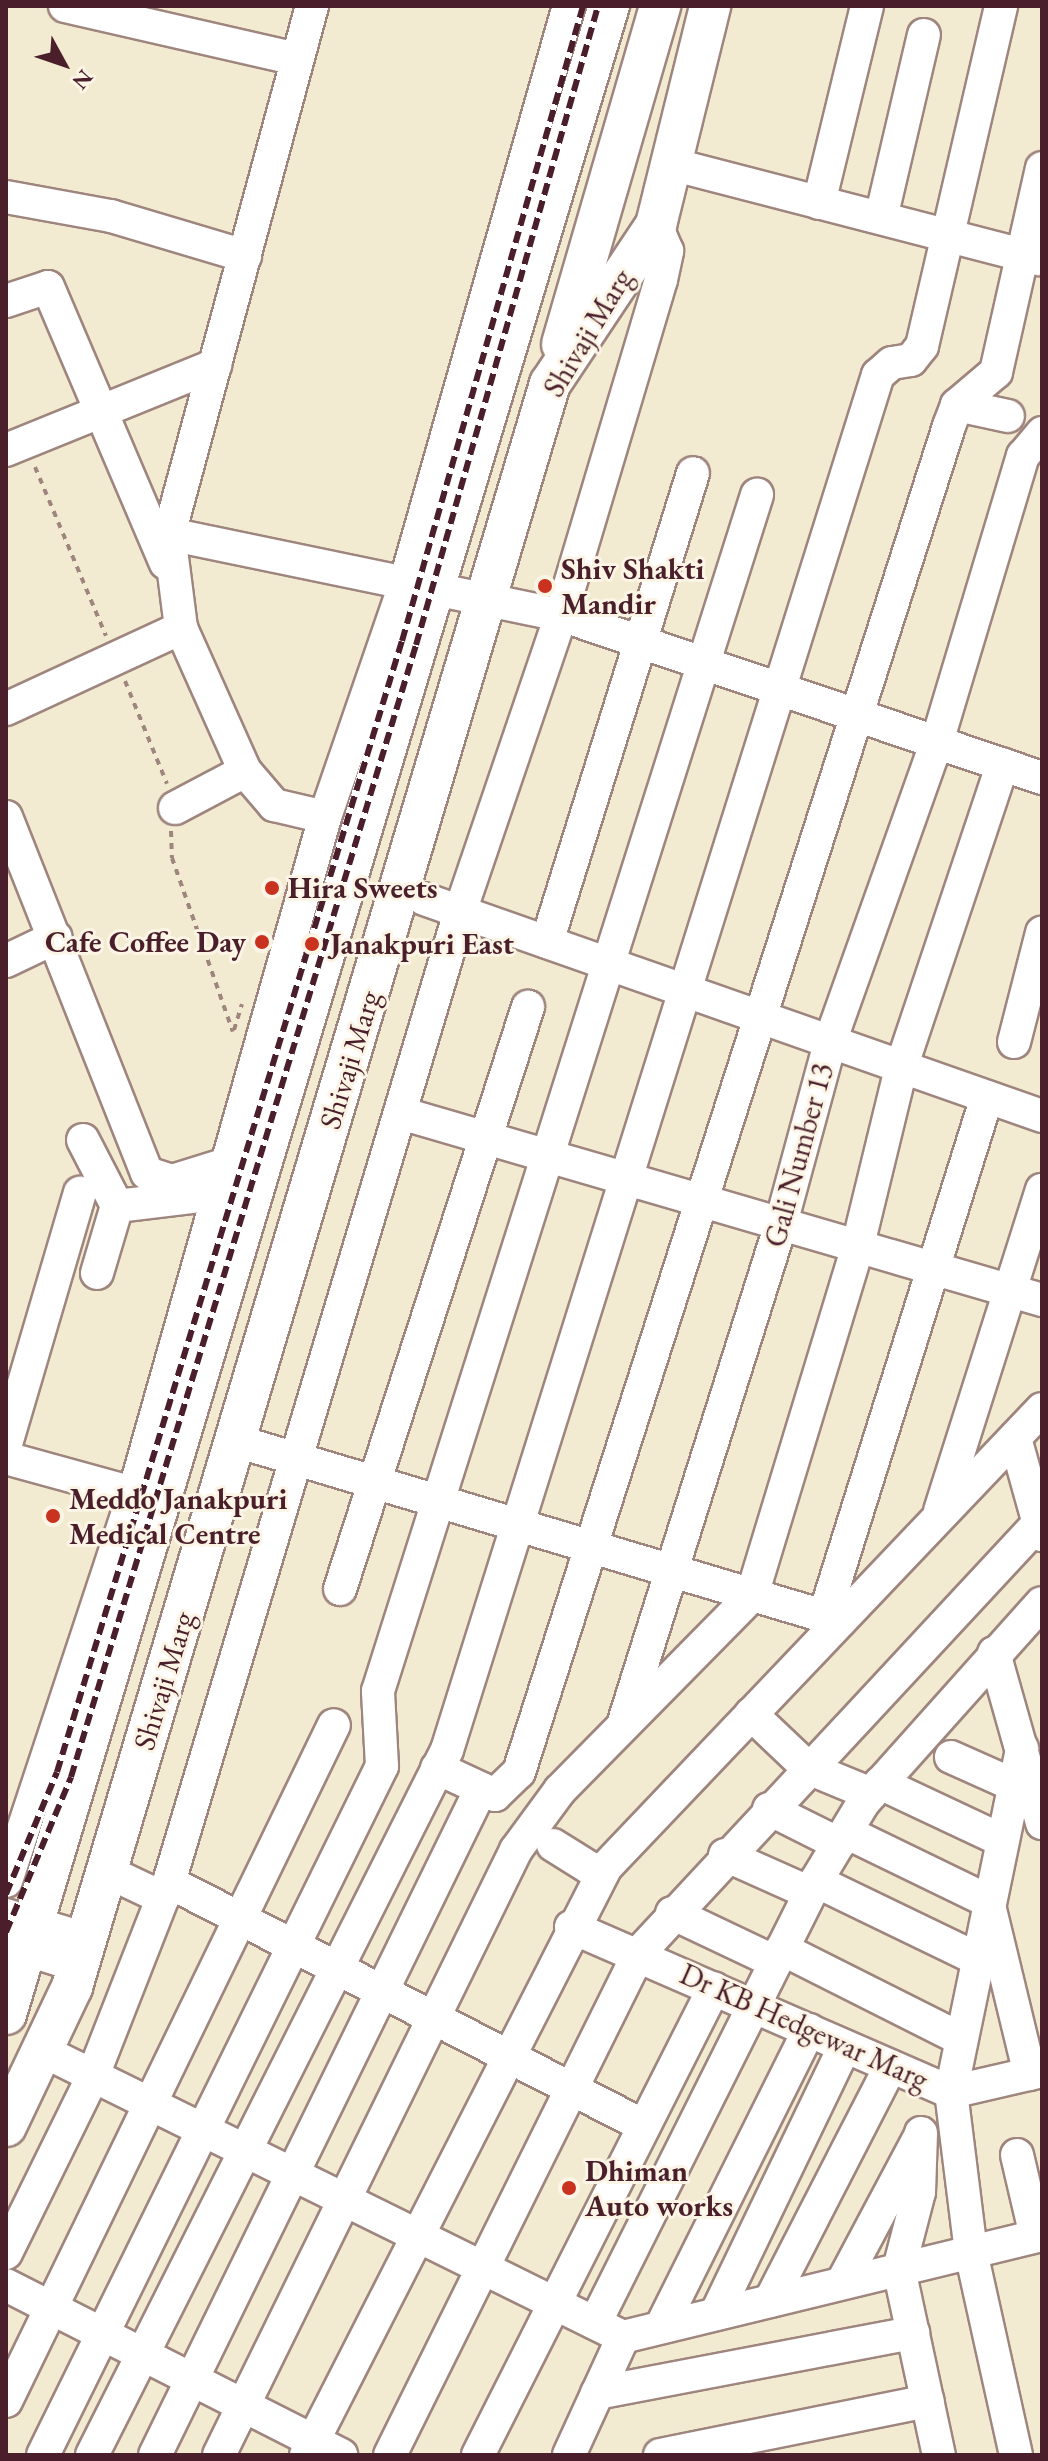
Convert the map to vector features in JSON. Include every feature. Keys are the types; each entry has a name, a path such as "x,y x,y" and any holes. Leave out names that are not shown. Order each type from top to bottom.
{"main road":[{"name":"Shivaji Marg","path":"6,2014 18,1933 239,1170 293,1056 340,810 417,590 609,6"},
{"path":"550,384 660,6"},
{"name":"Shivaji Marg","path":"6,2126 45,2052 82,1952 550,384 656,225 710,6"},
{"path":"293,1056 347,1071"}],"street":[{"path":"65,6 297,59"},
{"path":"6,1881 146,1497 212,1200 239,1170 340,810 274,805 245,771 181,628 169,534 312,6"},
{"path":"417,590 569,6"},
{"path":"819,203 867,6"},
{"path":"92,2455 335,1964 437,1768 519,1531 625,1182 690,992 878,375 917,355 951,236 1001,6"},
{"path":"881,218 924,35"},
{"path":"671,164 1032,257"},
{"path":"437,1768 481,1789 505,1792 519,1772 957,405 996,372 1032,257 1042,168"},
{"path":"6,197 111,216 245,256"},
{"path":"6,2253 92,2078 166,1890 292,1460 404,1114 460,912 561,615 661,280 667,251 656,225"},
{"path":"6,301 48,287 97,410 173,578"},
{"path":"15,446 97,410 215,365"},
{"path":"957,405 1008,416"},
{"name":"Gali Number 13","path":"622,1729 780,1227 831,1039 937,742 1023,456 1042,433"},
{"path":"547,942 693,473"},
{"path":"43,2455 382,1766 374,1721 378,1691 757,495"},
{"path":"169,534 417,590 561,615 1042,778"},
{"path":"6,709 181,628"},
{"path":"219,2455 524,1837 622,1729 752,1595 857,1249 902,1065 1003,764"},
{"path":"175,808 245,771"},
{"path":"6,817 147,1173 172,1181 239,1170"},
{"path":"424,899 759,1017 831,1039 1042,1116"},
{"path":"1014,1042 1042,933"},
{"path":"6,961 56,937"},
{"path":"340,1589 379,1487 483,1138 528,1007"},
{"path":"832,1619 933,1270 987,1097"},
{"path":"404,1114 701,1205 1027,1296"},
{"path":"83,1140 117,1206 97,1273"},
{"path":"937,1520 1027,1296 1042,1190"},
{"path":"6,1444 80,1193"},
{"path":"117,1206 212,1200"},
{"path":"6,2285 320,2450 414,2232 571,1927 601,1875 751,1714 832,1619 937,1520 1042,1409"},
{"path":"390,2455 639,1953 672,1913 1039,1514 1015,1438"},
{"path":"236,1441 519,1531 832,1619"},
{"path":"6,1458 146,1497"},
{"path":"569,2455 597,2393 609,2330 754,2007 813,1887 876,1788 1042,1603"},
{"path":"994,1653 1042,1823"},
{"path":"751,1714 808,1768 876,1788 1001,1840"},
{"path":"6,2401 334,1725"},
{"path":"1016,2455 971,2252 951,2096 975,1958 1022,1748"},
{"path":"951,1757 1014,1785"},
{"path":"155,2455 295,2175 481,1789"},
{"path":"769,1809 988,1901"},
{"path":"553,1845 601,1875"},
{"path":"725,1855 813,1887 975,1958"},
{"path":"106,1871 242,1918 335,1964 380,1994 431,2022 644,2126"},
{"path":"988,1901 1036,2072"},
{"path":"672,1913 779,1956 959,2038"},
{"name":"Dr KB Hedgewar Marg","path":"571,1927 639,1953 951,2096 1036,2072"},
{"path":"18,1933 82,1952"},
{"path":"478,2455 714,1988"},
{"path":"661,2327 809,2030"},
{"path":"716,2314 845,2046"},
{"path":"45,2052 92,2078 414,2232 609,2330 661,2327 1039,2235 1017,2155"},
{"path":"770,2301 891,2066"},
{"path":"842,2283 921,2133 951,2096"},
{"path":"921,2133 919,2192 899,2269 939,2455"},
{"path":"597,2393 913,2333"},
{"path":"660,2455 928,2401"}],"path":[{"path":"15,446 115,658 175,808 172,858 233,1032"}],"railway":[{"path":"6,1894 57,1772 402,641 583,6"},
{"path":"6,1932 71,1777 416,645 598,6"}],"place":[{"name":"Shiv Shakti Mandir","path":"545,586"},
{"name":"Hira Sweets","path":"272,888"},
{"name":"Cafe Coffee Day","path":"262,942"},
{"name":"Janakpuri East","path":"312,944"},
{"name":"Meddo Janakpuri Medical Centre","path":"53,1516"},
{"name":"Dhiman Auto works","path":"569,2188"}]}
